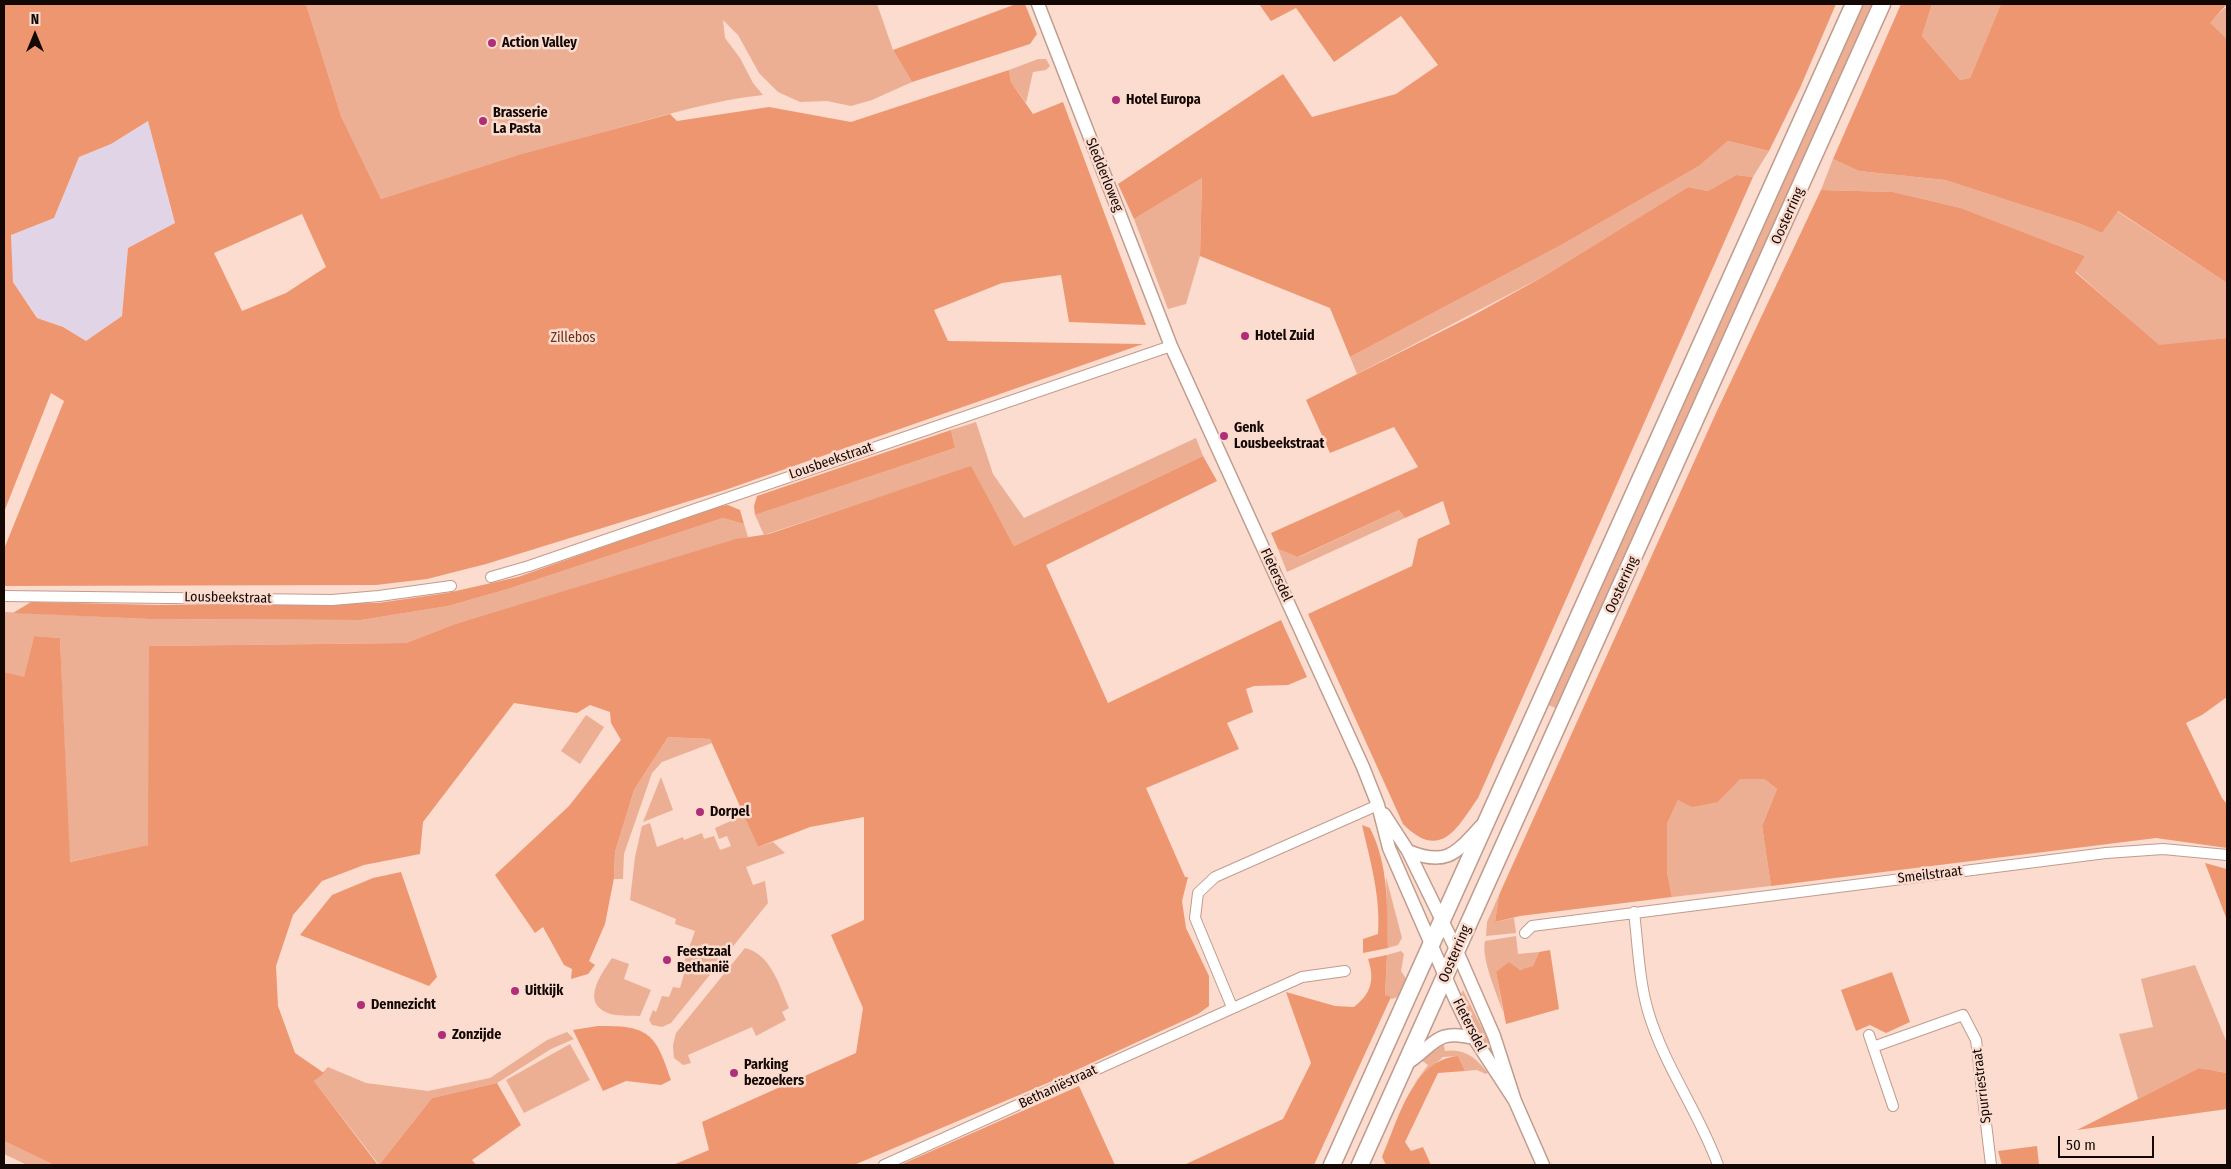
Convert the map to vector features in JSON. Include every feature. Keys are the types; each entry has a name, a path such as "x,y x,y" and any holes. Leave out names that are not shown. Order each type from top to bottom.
{"main road":[{"name":"Oosterring","path":"1332,1165 1443,922 1854,4"},
{"name":"Oosterring","path":"1360,1165 1737,331 1882,4"}],"street":[{"name":"Sledderloweg","path":"1038,4 1171,346"},
{"name":"Lousbeekstraat","path":"491,577 529,566 1171,346"},
{"name":"Fletersdel","path":"1171,346 1322,676 1378,805 1389,848 1431,946 1474,1038 1514,1100"},
{"name":"Lousbeekstraat","path":"4,596 332,600 452,586"},
{"name":"Fletersdel","path":"1378,805 1408,851 1456,950 1494,1036 1514,1100 1543,1165"},
{"path":"1232,1007 1195,918 1198,893 1214,877 1378,805"},
{"path":"1408,851 1421,856 1446,858 1454,854 1489,816"},
{"name":"Smeilstraat","path":"1525,933 1532,926 1634,912 2106,854 2163,849 2227,854"},
{"path":"1634,912 1648,1011 1657,1037 1708,1137 1718,1165"},
{"name":"Bethaniëstraat","path":"884,1165 1302,977 1345,970"},
{"name":"Spurriestraat","path":"1873,1047 1963,1015 1976,1040 1991,1165"},
{"path":"1406,1064 1420,1055 1434,1039 1450,1034 1474,1038"},
{"path":"1869,1035 1894,1106"}],"shaded area":[{"path":"306,4 877,4 893,50 912,82 872,100 851,106 827,101 800,102 778,92 759,73 738,35 723,20 725,38 740,58 753,83 763,95 710,104 657,117 381,199 341,116"},
{"path":"1862,4 1875,4 1558,709 1548,705"},
{"path":"1932,4 2001,4 1970,78 1960,80 1922,36"},
{"path":"2227,6 2227,39 2209,23"},
{"path":"1038,59 1046,59 1050,66 1046,70 1033,72 1026,103 1011,82 1009,70"},
{"path":"148,121 175,223 128,248 122,316 86,341 63,327 38,318 13,282 11,235 54,218 79,157 111,144"},
{"path":"1728,141 1769,151 1753,177 1736,175 1708,191 1688,187 1546,275 1357,374 1350,357 1563,244 1699,166"},
{"path":"1833,159 1859,171 1945,180 2078,223 2102,233 2117,211 2227,283 2227,338 2159,346 2075,271 2085,256 1961,208 1893,192 1821,190"},
{"path":"1202,178 1200,256 1186,304 1168,309 1134,219"},
{"path":"976,422 993,474 1024,518 1196,438 1203,456 1014,546 971,467 764,535 755,515 955,448 951,430"},
{"path":"1399,510 1405,518 1287,572 1278,549 1299,557"},
{"path":"723,518 744,524 748,537 455,624 406,643 149,646 149,845 69,862 60,638 34,636 24,678 4,672 4,612 149,619 361,620 448,606 508,589"},
{"path":"586,715 604,727 580,764 561,751"},
{"path":"668,737 710,739 712,743 662,762 652,773 624,854 623,879 614,879 615,852 634,790"},
{"path":"661,777 673,810 643,822"},
{"path":"1739,779 1764,779 1777,789 1762,826 1771,886 1672,897 1667,872 1667,824 1678,800 1718,802"},
{"path":"744,815 758,847 773,842 785,853 746,867 753,885 765,881 768,903 671,1023 662,1027 652,1025 649,1020 653,1010 656,1012 662,996 669,997 673,987 680,988 684,974 680,973 695,931 675,924 676,919 630,900 635,857 642,826 650,823 657,847 683,837 684,840 702,833 704,839 714,836 720,850 731,846 727,836 719,839 715,828"},
{"path":"1386,877 1402,938 1398,945 1388,948"},
{"path":"1499,895 1495,922 1514,918 1516,933 1486,936 1487,922"},
{"path":"1516,936 1518,954 1539,952 1533,966 1526,969 1496,972 1503,1012 1487,967 1484,948 1485,941"},
{"path":"745,948 754,951 762,957 773,972 789,1008 782,1012 786,1020 756,1036 752,1027 688,1055 691,1063 683,1065 674,1058 673,1045 676,1033"},
{"path":"1401,951 1404,954 1401,971 1407,980 1400,996 1392,999 1385,995 1387,955"},
{"path":"612,958 629,964 624,979 651,990 640,1016 608,1013 595,1002 594,995 599,979"},
{"path":"2195,965 2227,1043 2227,1073 2199,1068 2138,1099 2119,1034 2153,1027 2141,979"},
{"path":"1463,990 1492,1048 1495,1058 1491,1058 1459,998"},
{"path":"567,1032 574,1039 551,1049 497,1083 432,1098 379,1165 314,1081 328,1067 366,1083 428,1091 490,1078 547,1040"},
{"path":"1443,1041 1445,1051 1452,1050 1470,1055 1488,1073 1477,1070 1465,1071 1458,1056 1443,1057 1414,1084 1428,1065 1421,1060"},
{"path":"570,1044 590,1080 524,1113 506,1080"},
{"path":"4,1141 54,1165 27,1165 4,1154"}],"green space":[{"name":"Zillebos","path":"4,4 306,4 341,116 381,199 519,155 670,114 677,121 769,107 851,122 1009,70 1011,82 1033,114 1063,102 1146,325 1069,322 1061,275 1002,283 934,310 948,341 1143,344 725,490 486,564 427,579 376,585 4,586 4,549 64,401 51,393 4,512","holes":["148,121 175,223 128,248 122,316 86,341 63,327 37,318 13,282 11,235 54,218 79,157 111,144","302,214 326,267 286,293 242,311 214,253"]},
{"path":"1016,4 1025,4 1037,34 1030,44 912,82 893,50"},
{"path":"1259,4 1836,4 1800,88 1769,151 1728,141 1699,166 1563,244 1350,357 1330,308 1200,256 1202,178 1134,219 1118,184 1283,74 1312,117 1396,94 1438,65 1401,16 1334,62 1296,8 1271,21"},
{"path":"1901,4 1932,4 1922,36 1960,80 1970,78 2001,4 2227,4 2210,23 2227,39 2227,283 2118,211 2102,233 2078,223 1945,180 1859,171 1833,159"},
{"path":"1736,175 1753,177 1478,798 1462,821 1446,837 1437,840 1427,840 1416,835 1403,824 1308,614 1412,566 1418,539 1450,524 1443,501 1405,518 1399,510 1298,557 1278,549 1271,533 1418,467 1394,427 1330,453 1306,400 1474,315 1546,275 1688,187 1708,191"},
{"path":"1821,190 1893,192 1961,208 2085,256 2075,272 2159,345 2227,338 2227,697 2202,715 2186,723 2222,798 2227,804 2227,848 2156,838 1771,886 1762,826 1777,789 1764,779 1740,779 1718,802 1692,807 1678,800 1667,824 1667,872 1672,897 1520,916 1495,922 1499,895 1716,413"},
{"path":"951,430 955,448 755,515 754,506 757,496"},
{"path":"1203,456 1217,481 1046,565 1108,703 1281,620 1307,677 1288,685 1254,686 1246,689 1253,712 1227,723 1239,749 1146,788 1185,877 1188,877 1182,901 1186,928 1209,976 1209,1006 1198,1014 1057,1079 854,1165 673,1165 709,1150 702,1122 856,1053 863,1008 831,935 864,920 864,817 810,827 758,847 710,739 668,737 634,790 615,852 614,878 605,924 589,961 595,965 588,974 571,979 572,969 564,965 543,927 535,933 495,875 569,806 621,740 611,723 610,712 590,705 577,713 514,703 423,822 420,854 364,865 322,881 293,915 276,966 278,1006 295,1053 324,1073 314,1081 378,1165 54,1165 4,1141 4,672 24,677 34,636 60,638 70,862 148,845 149,646 406,643 455,624 736,539 769,534 971,466 1014,546"},
{"path":"728,505 740,510 744,524 723,518 508,589 448,606 361,620 149,619 13,613 31,602 158,605 378,603 447,593 518,577 718,506"},
{"path":"1362,825 1370,828 1381,857 1386,886 1388,948 1363,953 1363,939 1378,934 1379,920 1374,879"},
{"path":"2205,863 2227,869 2227,920"},
{"path":"401,872 437,977 429,986 300,935 332,895 373,878"},
{"path":"1550,950 1559,1009 1506,1024 1496,972 1509,962 1520,970 1533,966 1539,952"},
{"path":"1387,955 1385,995 1391,997 1314,1165 1184,1165 1283,1119 1311,1063 1286,992 1335,1006 1354,1007 1368,992 1370,986 1371,974 1368,959"},
{"path":"1892,972 1910,1022 1886,1033 1870,1025 1856,1031 1841,990"},
{"path":"598,1026 629,1028 648,1035 655,1042 666,1064 671,1080 661,1085 626,1081 603,1091 573,1030"},
{"path":"1458,1056 1465,1071 1438,1073 1405,1142 1411,1151 1423,1147 1431,1165 1386,1165 1382,1157 1401,1110 1418,1080 1429,1068 1442,1060"},
{"path":"2199,1068 2227,1073 2227,1109 2077,1130"},
{"path":"497,1083 521,1125 472,1160 476,1165 379,1165 432,1098"},
{"path":"1079,1086 1115,1165 900,1165"},
{"path":"2037,1146 2039,1165 2002,1165 1998,1151"}],"place":[{"name":"Action Valley","path":"492,43"},
{"name":"Hotel Europa","path":"1116,100"},
{"name":"Brasserie La Pasta","path":"483,121"},
{"name":"Hotel Zuid","path":"1245,336"},
{"name":"Genk Lousbeekstraat","path":"1224,436"},
{"name":"Dorpel","path":"700,812"},
{"name":"Feestzaal Bethanië","path":"667,960"},
{"name":"Uitkijk","path":"515,991"},
{"name":"Dennezicht","path":"361,1005"},
{"name":"Zonzijde","path":"442,1035"},
{"name":"Parking bezoekers","path":"734,1073"}]}
